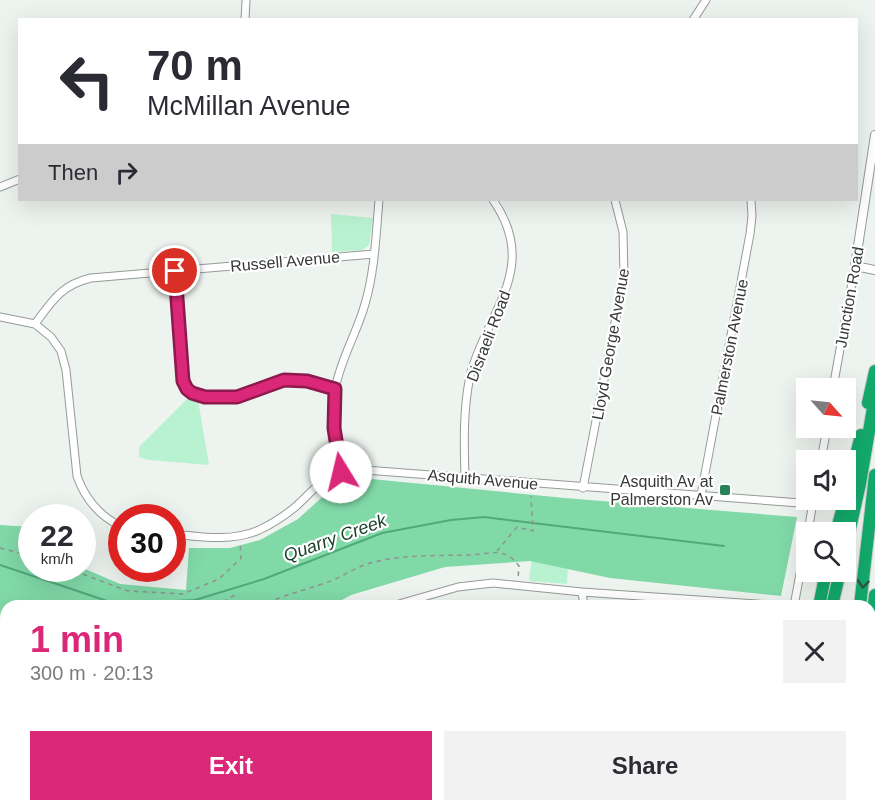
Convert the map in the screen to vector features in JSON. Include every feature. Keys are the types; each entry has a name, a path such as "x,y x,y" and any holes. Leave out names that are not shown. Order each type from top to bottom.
{"highway":[{"path":"856,452 875,371"},
{"path":"851,522 875,396"},
{"path":"861,600 875,475"},
{"path":"820,600 824,582"},
{"path":"833,600 838,582"}],"street":[{"path":"245,18 246,0"},
{"path":"694,18 706,0"},
{"name":"Junction Road","path":"836,378 875,135"},
{"path":"0,187 18,180"},
{"path":"341,472 334,428 335,389 342,364 366,303 379,201"},
{"name":"Disraeli Road","path":"465,477 464,417 471,375 503,301 511,272 512,245 505,222 494,201"},
{"name":"Lloyd George Avenue","path":"583,488 624,276 623,232 615,201"},
{"name":"Palmerston Avenue","path":"701,495 750,234 751,201"},
{"name":"Russell Avenue","path":"34,324 57,295 75,282 90,278 374,254"},
{"path":"855,266 875,270"},
{"path":"175,271 183,381 192,393 205,397 237,397 270,383 290,379 335,389"},
{"path":"0,317 34,324 51,336 63,357 77,476 81,488 94,508 108,520"},
{"name":"Asquith Avenue","path":"186,535 231,537 258,530 286,514 318,486 341,472 377,470 583,488 796,501"},
{"path":"795,600 798,582"},
{"path":"412,600 458,586 493,583 699,600"},
{"path":"582,592 583,600"}],"path":[{"path":"496,552 517,527 533,531 531,496"},
{"path":"96,579 128,591 183,594 219,579 241,558 240,545"},
{"path":"0,548 18,552"},
{"path":"274,600 338,579 367,564 422,555 496,552 514,560 519,566 517,585"},
{"path":"226,600 237,594"}],"green space":[{"path":"331,214 373,218 369,245 362,250 332,252"},
{"path":"189,397 198,400 209,465 149,460 139,457 139,447"},
{"path":"361,478 797,517 781,596 610,578 530,561 445,567 351,595 342,600 0,600 0,525 18,526 18,582 96,582 96,574 108,579 108,582 186,590 189,548 230,548 260,540 298,519 339,482"},
{"path":"533,548 569,549 567,584 529,581"}],"waterway":[{"name":"Quarry Creek","path":"195,600 264,579 382,533 451,520 484,517 724,546"},
{"name":"Quarry Creek","path":"0,565 104,600"}],"place":[{"name":"Asquith Av at Palmerston Av","path":"725,490"}],"route":[{"path":"175,271 183,381 187,389 198,396 237,397 270,383 297,379 335,389 334,428 341,472"}]}
